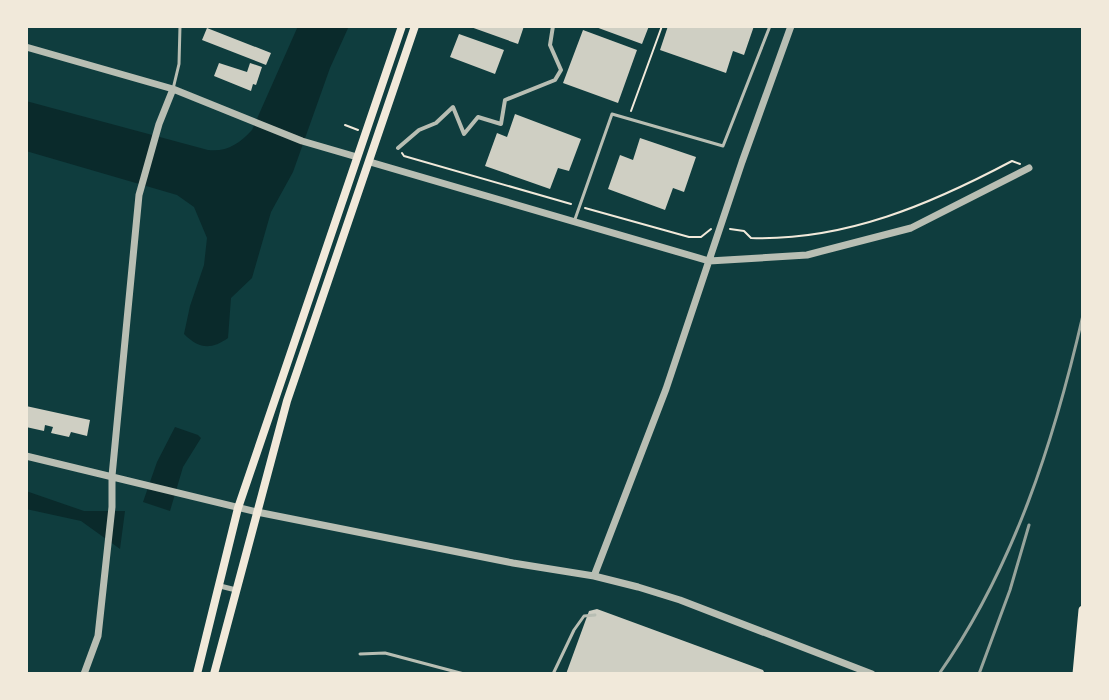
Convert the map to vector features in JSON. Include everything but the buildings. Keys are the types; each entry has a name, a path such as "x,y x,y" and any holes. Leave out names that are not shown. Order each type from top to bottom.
{"main road":[{"path":"197,674 238,508 402,26"},
{"path":"214,674 287,401 415,26"},
{"path":"1077,674 1083,610"}],"street":[{"path":"398,148 419,130 436,123 453,107 464,134 478,117 501,124 505,100 555,80 561,70 550,45 553,26"},
{"path":"594,576 666,389 791,26"},
{"path":"26,47 173,89 302,141 709,261 807,255 911,228 1029,168"},
{"path":"84,674 98,636 139,195 173,89"},
{"path":"26,456 238,508 513,563 594,576 680,600 872,674"},
{"path":"220,586 236,590"}],"lane":[{"path":"173,89 179,64 180,26"},
{"path":"574,222 612,114 629,116 723,146 770,26"},
{"path":"553,674 574,630 584,616 595,615"},
{"path":"360,654 385,653 464,674"}],"path":[{"path":"629,116 662,26"},
{"path":"345,125 365,133"},
{"path":"398,148 404,156 689,237 701,237 708,230 720,228 744,231 751,238 773,239 826,232 898,215 955,191 1012,161 1029,168"}],"water":[{"path":"298,26 349,26 330,68 293,172 271,212 252,278 231,298 228,338 216,345 200,345 184,334 204,265 207,238 194,207 177,195 26,151 26,101 208,150 227,148 252,130"},
{"path":"175,427 201,438 183,467 170,511 143,502 157,462"},
{"path":"26,491 84,511 125,511 120,549 81,521 26,509"}],"railway":[{"path":"939,674 966,633 1010,547 1059,409 1083,315"},
{"path":"979,674 1010,590 1029,525"}]}
